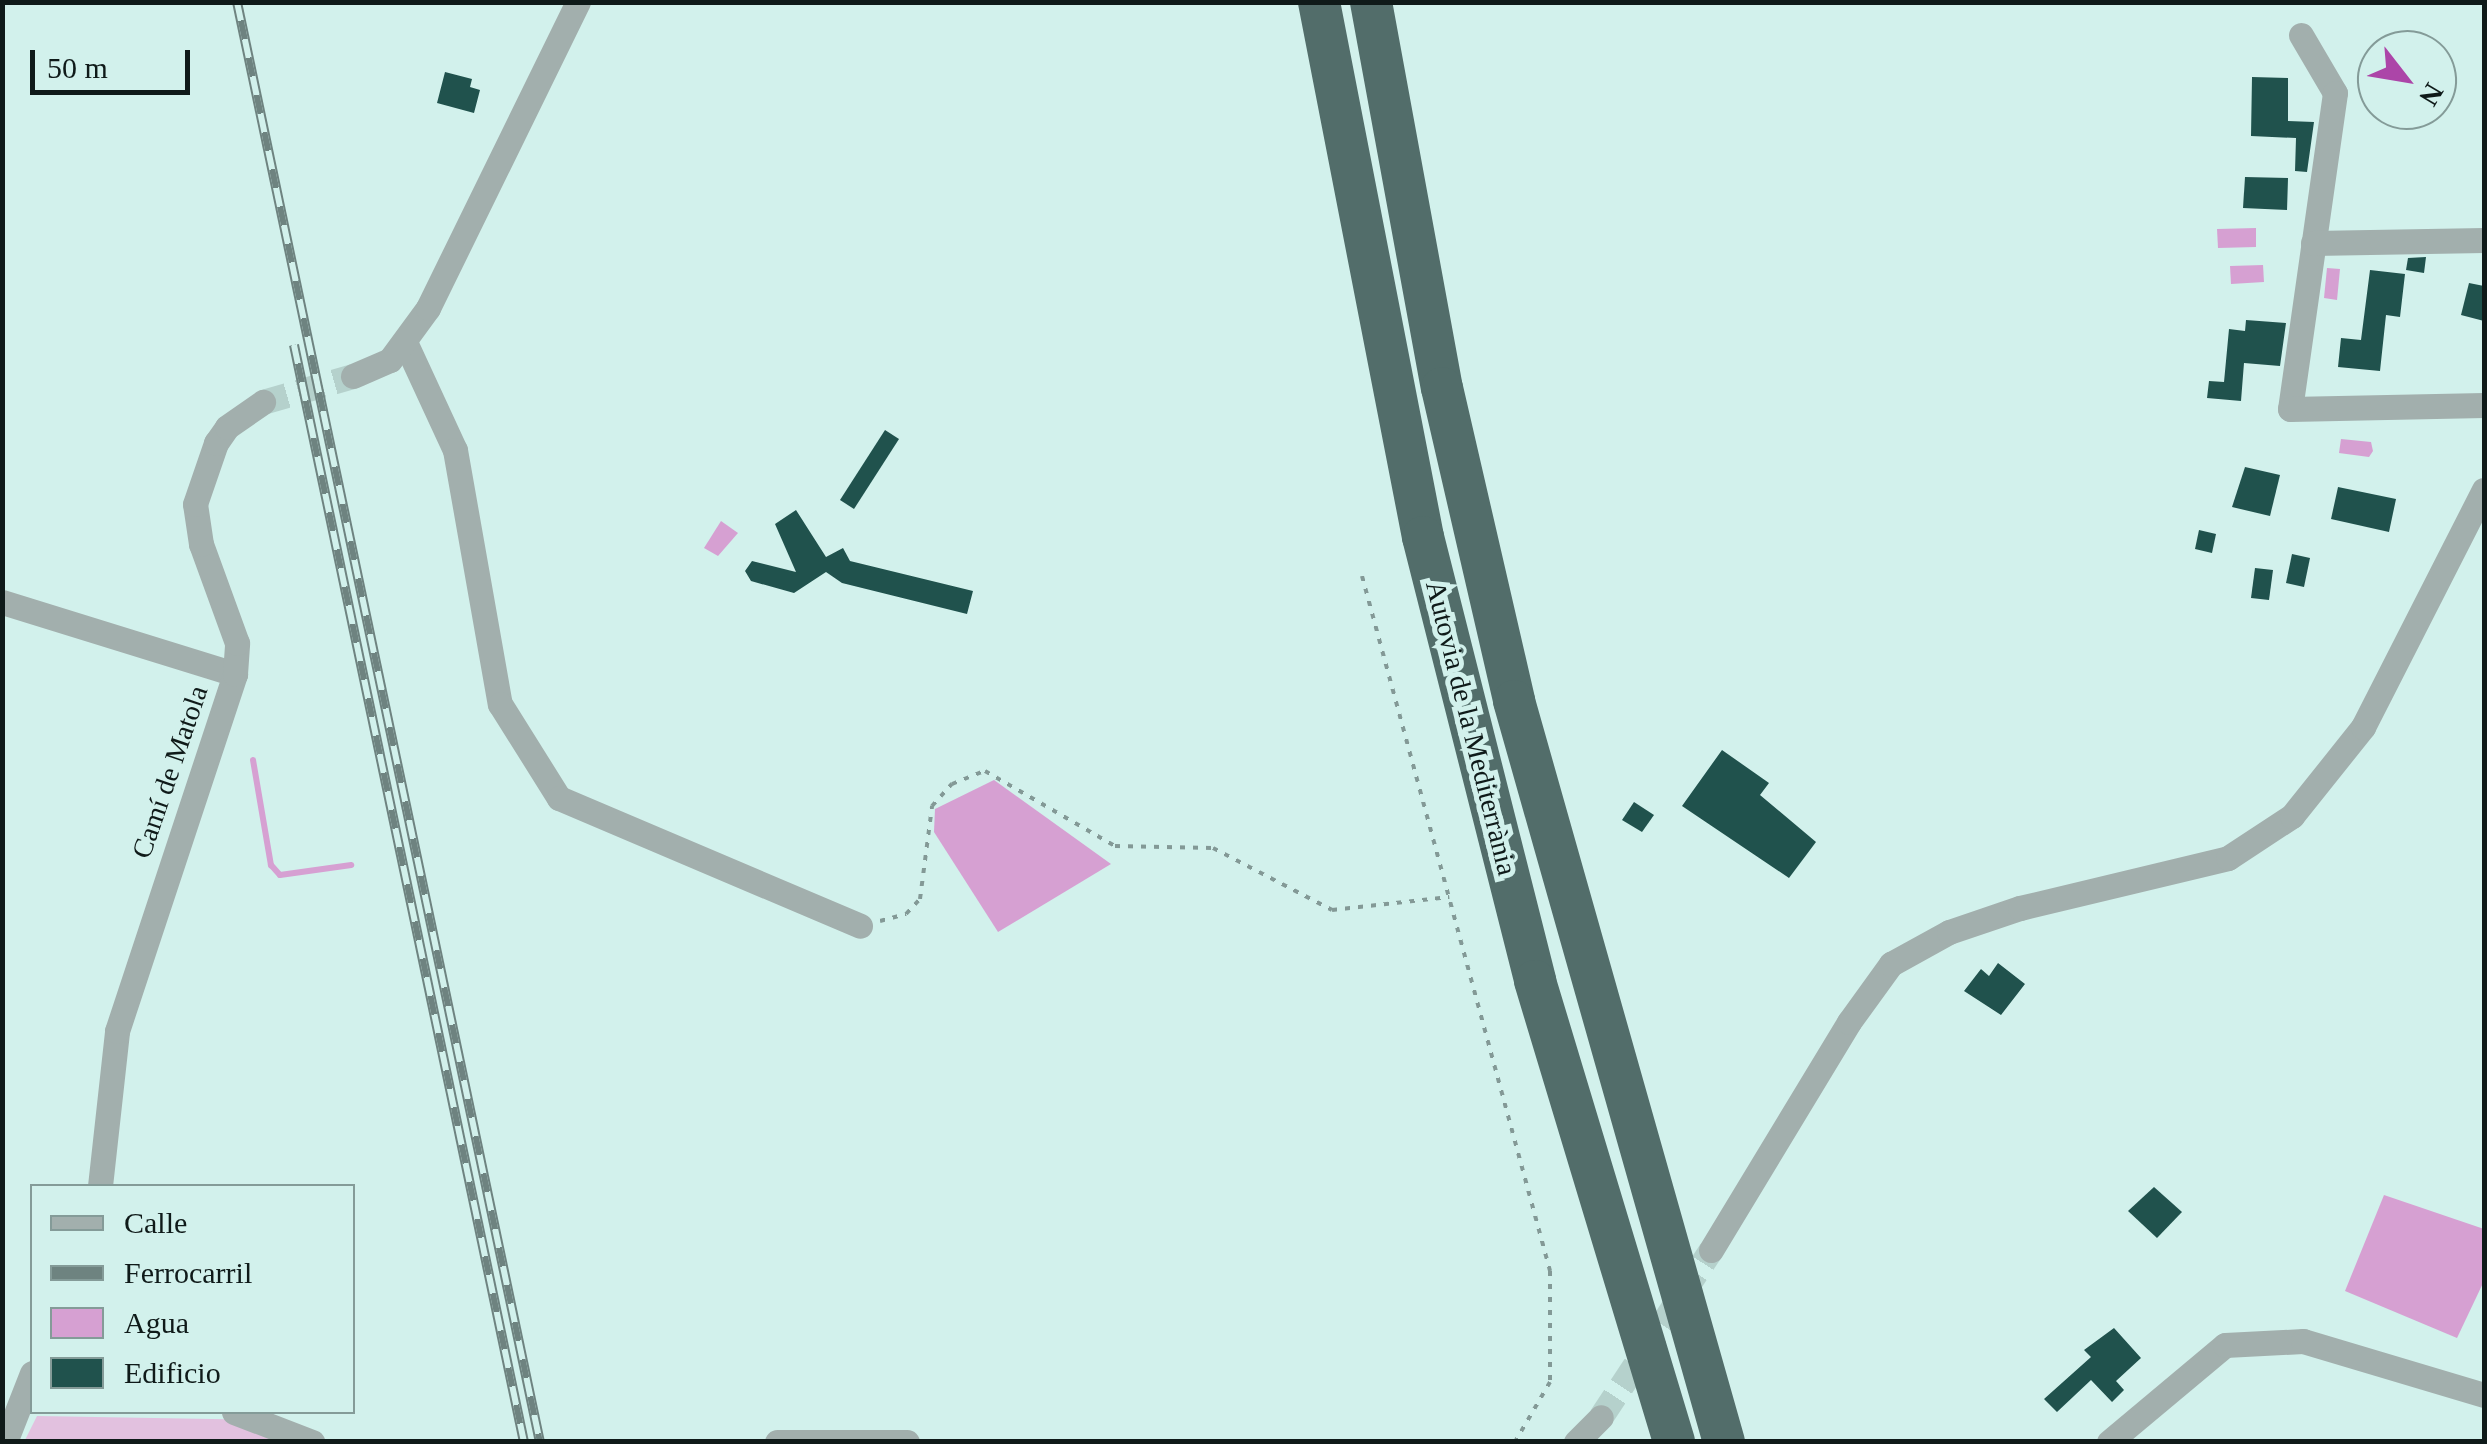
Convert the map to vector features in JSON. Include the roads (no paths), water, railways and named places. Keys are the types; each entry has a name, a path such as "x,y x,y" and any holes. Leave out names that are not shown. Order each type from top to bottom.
{"highway":[{"name":"Autovia de la Mediterrània","path":"1319,2 1423,537 1535,981 1674,1442"},
{"name":"Autovia de la Mediterrània","path":"1371,2 1442,388 1514,701 1724,1442"}],"street":[{"path":"354,376 372,373 405,342 448,268 578,2"},
{"path":"2301,35 2335,93 2290,409 2484,404"},
{"path":"2314,242 2484,240"},
{"path":"405,342 455,450 500,704 558,798 860,926"},
{"name":"Camí de Matola","path":"100,1184 117,1030 235,674 237,644 201,544 195,504 216,443 227,426 263,402"},
{"path":"1711,1250 1848,1022 1891,964 1949,932 2020,908 2228,858 2292,816 2363,727 2484,490"},
{"path":"2,602 235,674"},
{"path":"2109,1442 2225,1345 2303,1341 2484,1394"},
{"path":"5,1442 30,1384"},
{"path":"239,1414 312,1442"},
{"path":"1576,1442 1600,1417"},
{"path":"777,1442 906,1442"}],"water":[{"path":"2256,228 2256,247 2218,248 2217,229"},
{"path":"2263,265 2264,282 2231,284 2230,266"},
{"path":"2327,268 2340,269 2337,300 2324,298"},
{"path":"2341,439 2371,442 2373,451 2369,457 2339,453"},
{"path":"721,521 738,533 718,556 704,548"},
{"path":"994,780 1111,864 998,932 934,832 935,809"},
{"path":"2384,1195 2484,1229 2484,1281 2457,1338 2345,1291"}],"waterway":[{"path":"253,760 271,865 280,875 351,865"}],"tunnel":[{"path":"263,402 353,376"},
{"path":"1601,1417 1711,1250"}],"railway":[{"path":"237,2 540,1442"},
{"path":"294,345 524,1442"}]}
